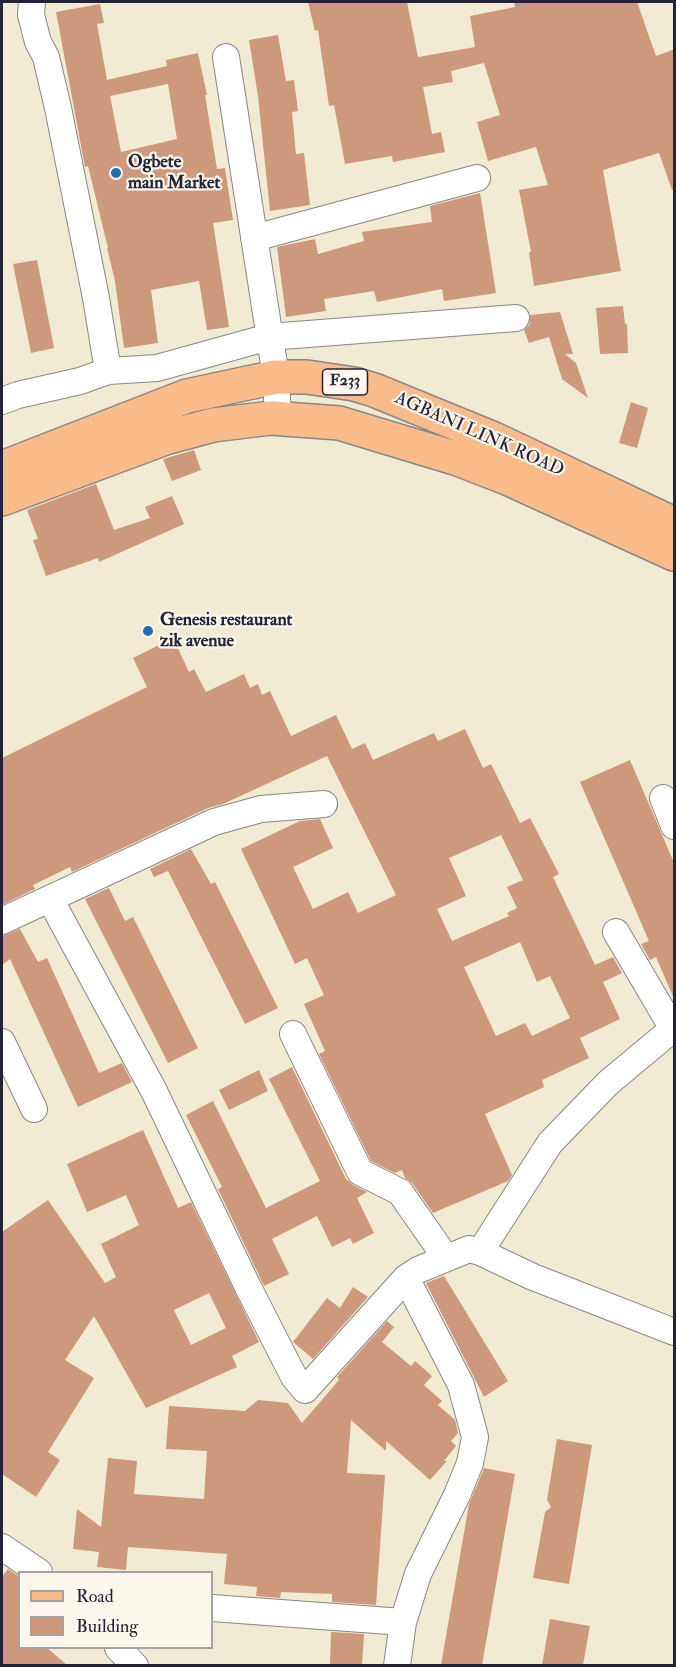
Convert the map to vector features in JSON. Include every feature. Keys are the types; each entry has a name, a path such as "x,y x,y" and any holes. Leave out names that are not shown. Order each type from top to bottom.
{"main road":[{"name":"AGBANI LINK ROAD","path":"2,468 186,396 276,377 320,379 375,390 494,439 675,524"},
{"name":"AGBANI LINK ROAD","path":"2,499 168,438 213,425 278,418 341,424 458,459 507,478 675,554"}],"street":[{"path":"32,2 31,15 38,42 46,57 58,108 96,298 108,371"},
{"path":"226,57 276,377 278,418"},
{"path":"254,237 477,178"},
{"path":"2,401 18,395 80,381 108,371 157,368 269,337 516,318"},
{"path":"663,798 675,826"},
{"path":"2,921 214,822 261,809 324,804"},
{"path":"50,899 154,1091 248,1287 294,1377 305,1390 406,1278 418,1270 469,1249 533,1277 675,1332"},
{"path":"480,1252 550,1143 608,1083 674,1028 616,932"},
{"path":"293,1034 360,1172 400,1192 446,1258"},
{"path":"2,1042 34,1109"},
{"path":"398,1665 403,1622 418,1574 457,1495 470,1463 475,1437 461,1386 406,1278"},
{"path":"2,1547 38,1571"},
{"path":"213,1608 403,1622"},
{"path":"120,1649 135,1665"}],"building":[{"path":"308,2 407,2 418,57 475,47 470,16 515,7 514,2 637,2 656,56 675,49 675,189 672,190 659,153 603,170 621,271 534,286 529,252 531,252 519,190 548,185 536,147 488,161 477,122 500,115 484,63 451,71 453,82 423,87 432,134 441,132 445,152 393,162 392,156 345,164 334,105 329,106 318,30 315,31"},
{"path":"100,4 104,23 97,24 107,80 167,66 166,60 198,53 207,95 205,95 217,169 225,168 233,220 213,223 229,327 207,330 199,281 151,290 158,343 124,348 115,281 88,166 85,167 56,12","holes":["168,84 177,139 121,152 110,96"]},
{"path":"278,35 286,81 294,80 298,111 292,112 296,154 304,153 310,205 270,211 258,96 249,40"},
{"path":"480,193 496,293 444,301 442,289 377,302 374,291 324,299 326,311 286,317 277,247 315,239 318,254 364,241 362,232 432,222 430,206"},
{"path":"37,260 54,348 31,353 13,264"},
{"path":"623,306 625,324 627,324 628,353 600,354 596,308"},
{"path":"560,312 573,354 565,354 576,363 588,398 562,379 549,337 529,343 524,330 530,324 530,315"},
{"path":"631,402 648,408 637,448 619,443"},
{"path":"194,450 201,470 172,481 163,459"},
{"path":"96,484 114,530 150,518 145,507 172,496 184,524 99,562 98,558 46,576 33,540 38,539 27,510"},
{"path":"173,638 189,672 194,669 206,692 244,674 250,688 258,684 262,695 270,691 291,736 336,715 352,749 365,743 373,760 434,733 438,741 465,729 483,768 491,764 520,823 530,818 559,874 553,877 595,965 613,957 622,973 603,982 620,1019 580,1038 589,1058 542,1080 544,1087 485,1114 512,1175 508,1181 433,1213 412,1183 405,1178 402,1170 395,1173 371,1161 319,1054 325,1051 304,1004 324,995 307,958 295,964 241,849 300,821 320,819 333,848 293,867 313,909 348,892 358,913 396,895 327,756 223,804 208,808 72,872 70,867 33,885 35,889 2,905 2,758 147,687 133,658","holes":["501,835 523,880 507,887 517,908 507,913 509,916 452,941 437,909 466,896 449,858","520,942 537,982 550,976 570,1018 532,1036 525,1023 496,1036 464,967"]},
{"path":"630,760 675,865 675,1001 656,957 650,960 641,944 649,941 580,782"},
{"path":"191,849 211,884 215,882 278,1008 245,1024 168,871 154,877 150,869"},
{"path":"109,888 125,921 133,917 198,1048 168,1063 85,899"},
{"path":"20,929 38,962 47,958 99,1073 122,1063 132,1082 78,1107 10,959 2,965 2,936"},
{"path":"292,1067 346,1179 367,1192 357,1198 374,1233 353,1244 350,1238 332,1247 317,1216 272,1239 289,1274 264,1286 218,1189 222,1187 186,1115 213,1101 266,1208 320,1181 269,1079"},
{"path":"259,1070 268,1091 229,1110 219,1090"},
{"path":"143,1130 178,1208 191,1202 259,1342 232,1356 237,1367 146,1408 94,1316 65,1360 94,1378 48,1452 60,1460 36,1497 2,1474 2,1232 48,1200 105,1283 116,1277 101,1244 139,1225 126,1195 87,1212 67,1164","holes":["209,1293 226,1328 191,1345 174,1310"]},
{"path":"444,1276 508,1381 484,1397 426,1283"},
{"path":"353,1287 368,1297 313,1359 293,1342 327,1298 340,1308"},
{"path":"387,1321 394,1327 382,1342 411,1366 415,1361 432,1376 424,1385 442,1401 438,1405 455,1420 458,1433 451,1441 456,1446 444,1461 447,1461 430,1480 386,1441 386,1451 351,1420 347,1473 385,1475 376,1605 332,1602 332,1594 281,1592 280,1598 256,1596 257,1587 224,1584 227,1554 128,1547 126,1570 97,1567 99,1552 73,1549 77,1509 101,1527 108,1458 137,1461 134,1494 204,1499 207,1451 166,1449 169,1406 245,1411 258,1400 288,1403 302,1423 339,1380 337,1377"},
{"path":"557,1439 592,1445 569,1584 533,1578 545,1512 551,1507 547,1500"},
{"path":"484,1468 515,1474 482,1665 441,1665 469,1504"},
{"path":"8,1569 18,1576 18,1649 48,1649 67,1665 2,1665 2,1577"},
{"path":"550,1619 590,1626 583,1665 542,1665"},
{"path":"331,1632 364,1634 362,1665 330,1665"}],"place":[{"name":"Ogbete main Market","path":"116,173"},
{"name":"Genesis restaurant zik avenue","path":"148,631"}]}
